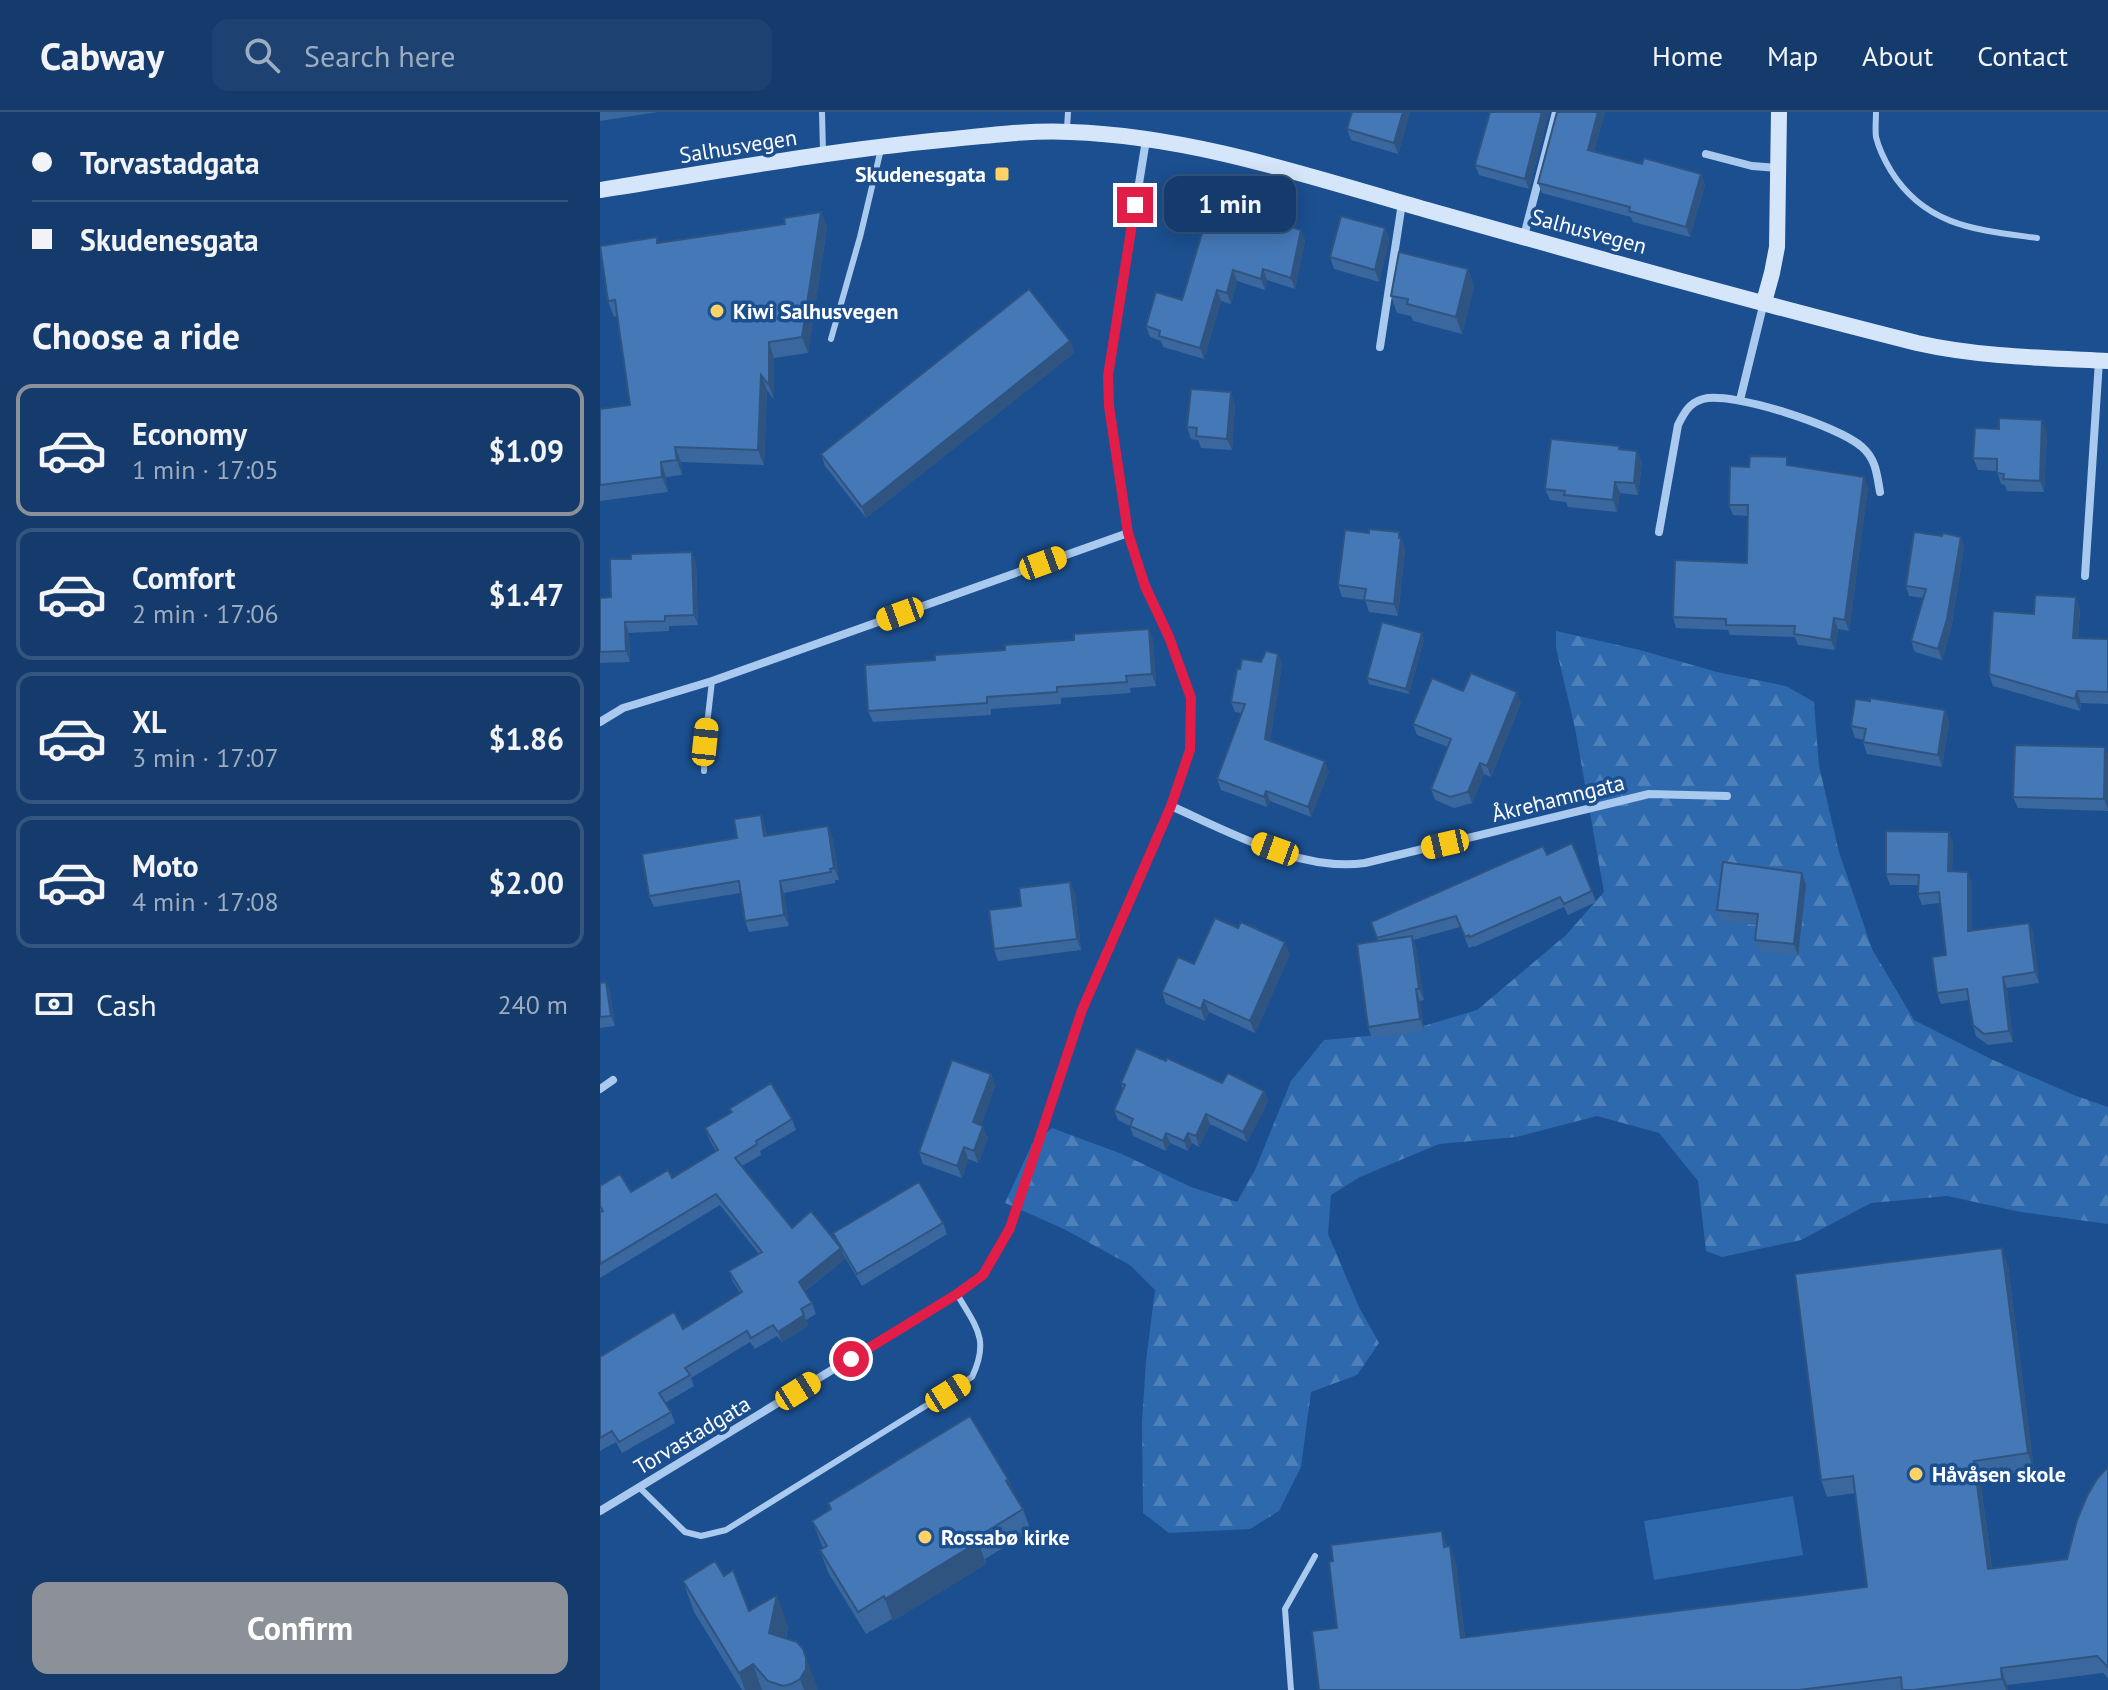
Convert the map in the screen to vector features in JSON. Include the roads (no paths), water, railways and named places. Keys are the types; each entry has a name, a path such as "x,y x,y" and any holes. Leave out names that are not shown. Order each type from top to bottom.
{"main road":[{"path":"1764,302 1777,247 1779,112"},
{"name":"Salhusvegen","path":"600,190 882,146 1001,134 1067,132 1146,140 1292,171 1868,331 1936,347 2104,360"}],"street":[{"path":"1524,236 1556,112"},
{"path":"1146,140 1108,376 1109,406 1128,533 1145,586 1169,637 1191,698 1190,750 1171,806"},
{"path":"1706,154 1752,166 1778,168"},
{"path":"1380,347 1402,203"},
{"path":"1740,400 1764,302"},
{"name":"Salhusvegen","path":"2085,576 2104,360"},
{"path":"1659,532 1678,425 1685,410 1699,400 1717,397 1740,400 1838,432 1861,446 1874,461 1880,492"},
{"path":"600,722 623,708 712,681 1128,533"},
{"name":"Åkrehamngata","path":"1171,806 1300,858 1347,866 1649,794 1727,796"},
{"name":"Torvastadgata","path":"600,1511 957,1294 983,1275 1010,1228 1082,1010 1171,806"},
{"path":"600,1089 613,1080"}],"lane":[{"path":"822,112 823,155"},
{"path":"1067,132 1068,112"},
{"path":"1876,112 1876,136 1885,161 1898,183 1915,201 1936,215 1963,225 2037,238"},
{"path":"831,339 882,146"},
{"path":"704,771 712,681"},
{"path":"639,1487 685,1532 701,1536 726,1530 972,1377 980,1361 981,1336 957,1294"},
{"path":"1291,1690 1285,1609 1315,1556"}],"place":[{"name":"Skudenesgata","path":"1002,174"},
{"name":"Kiwi Salhusvegen","path":"717,311"},
{"name":"Håvåsen skole","path":"1916,1474"},
{"name":"Rossabø kirke","path":"925,1537"}]}
